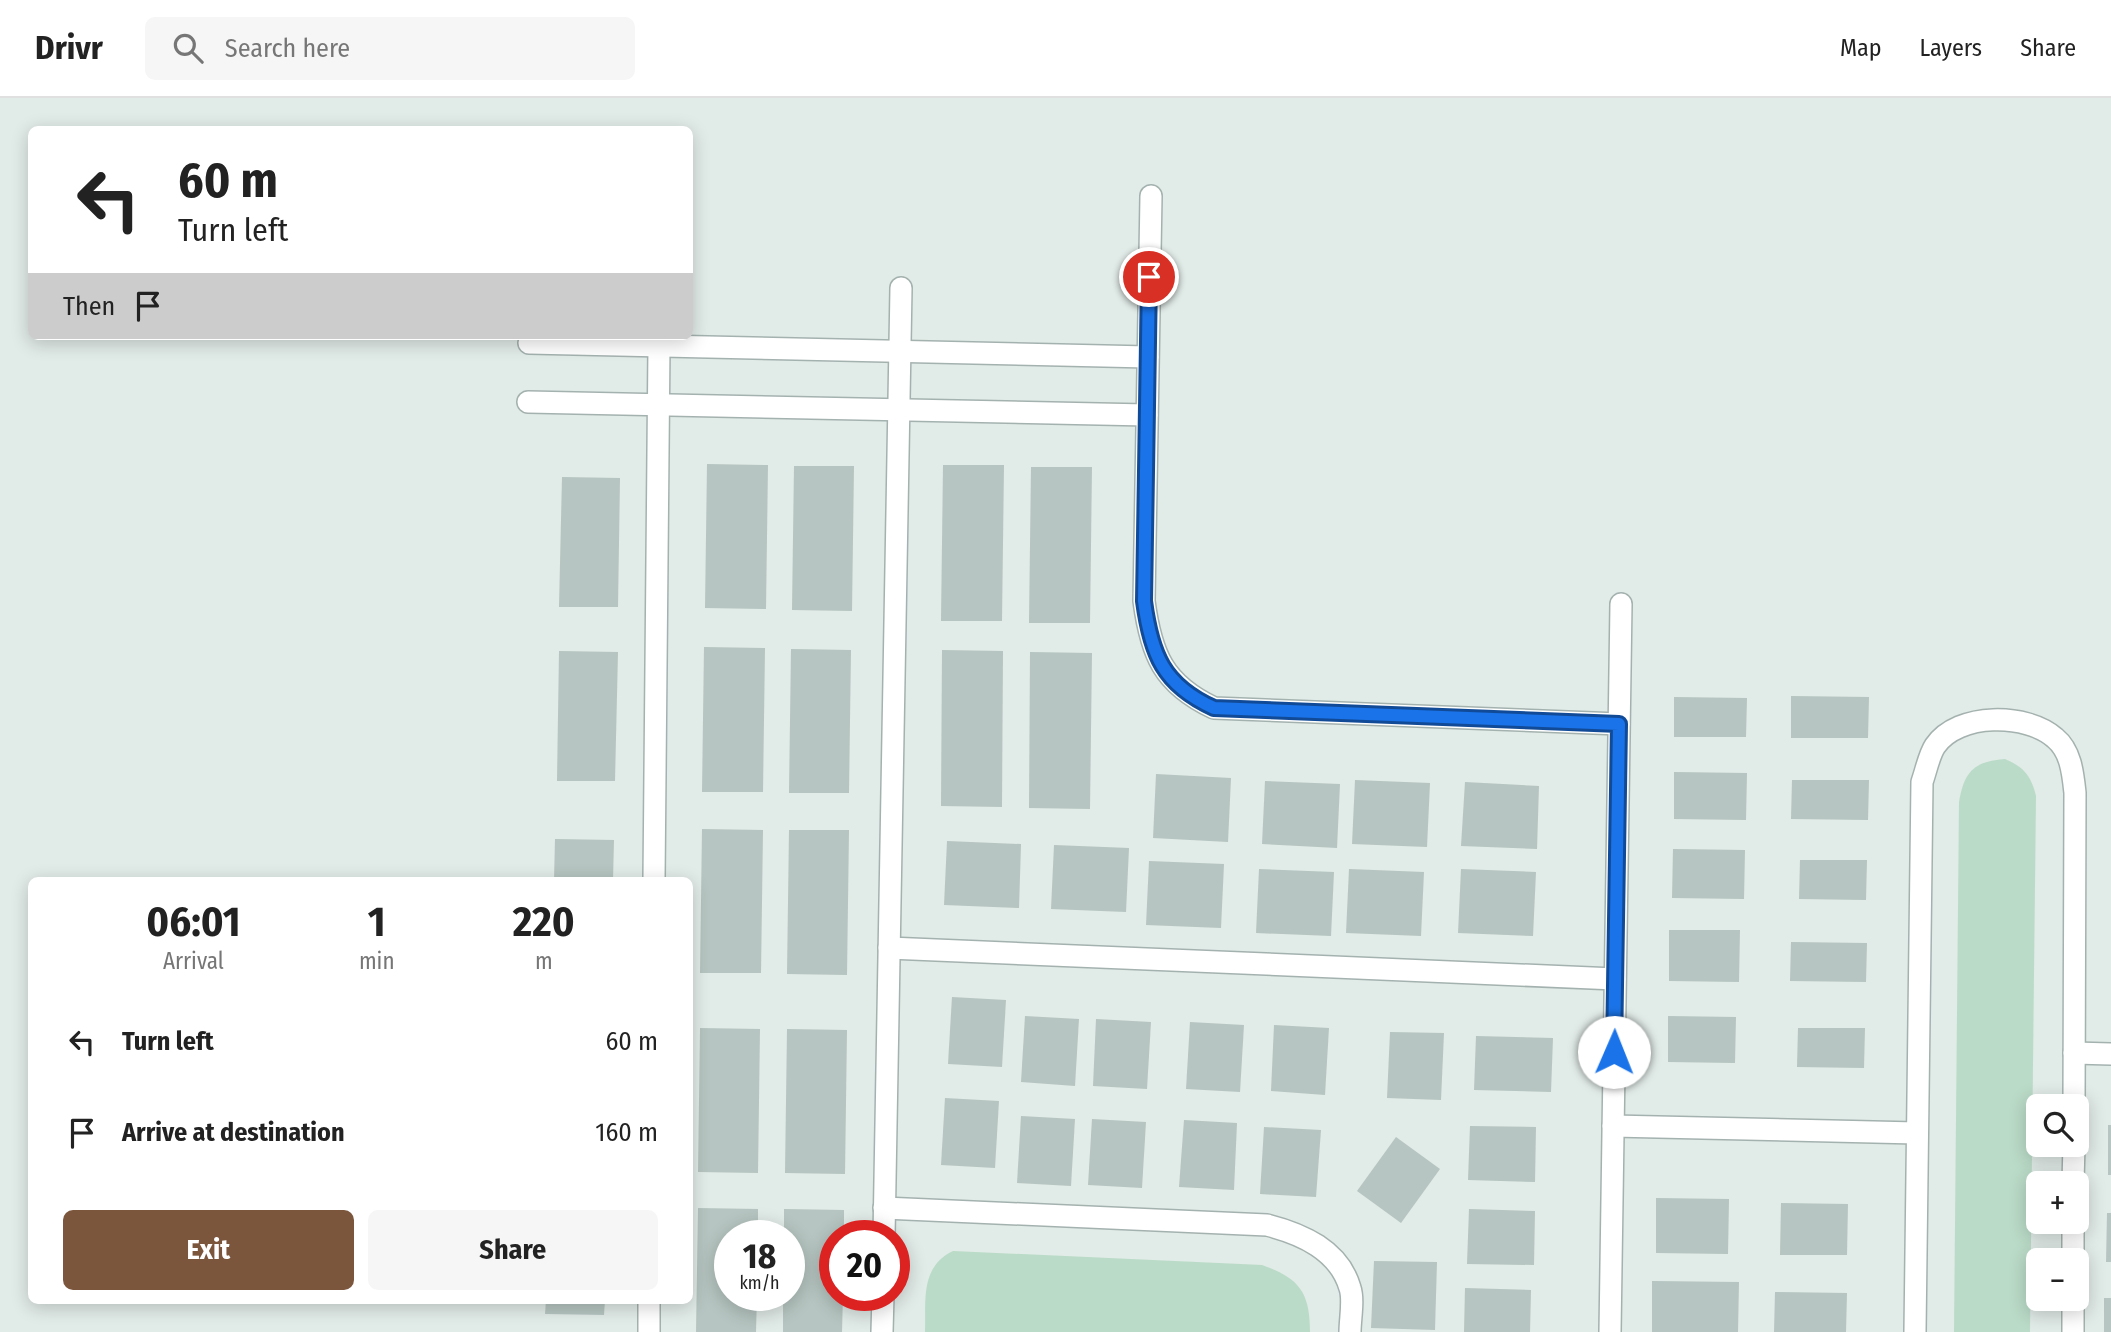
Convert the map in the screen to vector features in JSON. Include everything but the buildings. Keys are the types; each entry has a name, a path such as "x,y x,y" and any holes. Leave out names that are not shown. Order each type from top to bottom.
{"lane":[{"path":"1151,196 1144,601 1149,638 1165,673 1189,696 1214,708 1619,724"},
{"path":"884,1220 901,288"},
{"path":"529,343 899,349 1148,358"},
{"path":"654,877 659,345"},
{"path":"528,402 1147,415"},
{"path":"1609,1332 1621,604"},
{"path":"1914,1332 1922,782 1935,745 1961,725 1995,721 2029,723 2056,738 2071,764 2075,793 2074,1094"},
{"path":"889,948 1615,979"},
{"path":"2074,1053 2111,1054"},
{"path":"1613,1126 1916,1133"},
{"path":"884,1208 1267,1225 1296,1232 1322,1247 1350,1289 1350,1332"},
{"path":"649,1304 649,1332"},
{"path":"882,1332 883,1311"},
{"path":"2073,1311 2073,1332"}],"green space":[{"path":"2005,759 2017,765 2026,773 2036,796 2033,1094 2026,1094 2026,1157 2032,1157 2032,1171 2026,1171 2026,1234 2031,1234 2031,1248 2026,1248 2026,1311 2030,1311 2030,1332 1954,1332 1959,802 1964,783 1972,770 1994,760"},
{"path":"953,1251 1262,1265 1285,1275 1300,1288 1308,1306 1310,1332 925,1332 930,1275 942,1258"}],"route":[{"path":"1149,277 1144,601 1149,638 1165,673 1189,696 1214,708 1619,724 1614,1052"}]}
